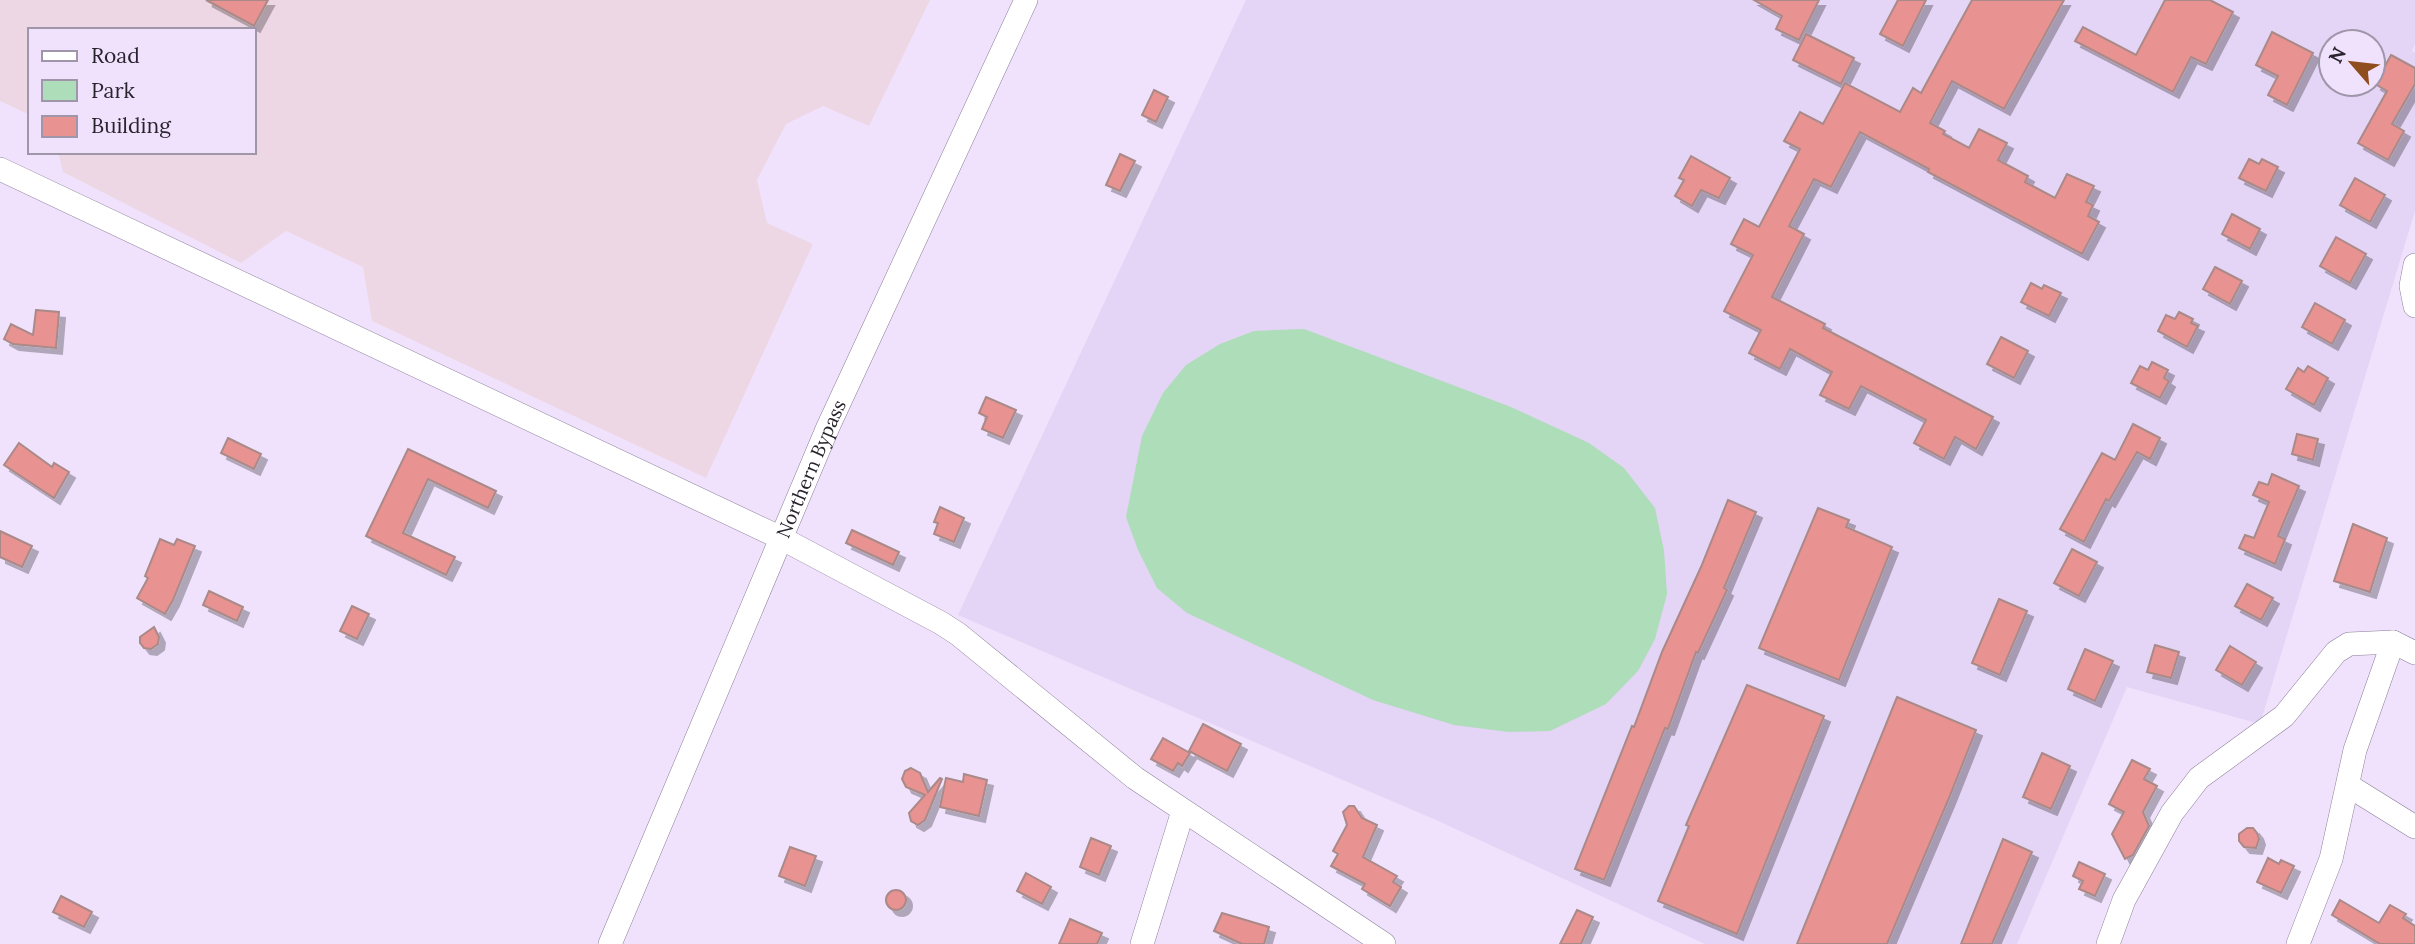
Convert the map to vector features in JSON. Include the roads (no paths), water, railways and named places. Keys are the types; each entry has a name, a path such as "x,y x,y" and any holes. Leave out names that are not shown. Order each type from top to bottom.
{"street":[{"name":"Northern Bypass","path":"610,944 828,426 1026,0"},
{"path":"0,169 781,538 958,634 1090,743 1184,811 1384,944"},
{"path":"2415,265 2411,286 2415,306"},
{"path":"2298,944 2332,859 2355,750 2393,642"},
{"path":"2108,944 2124,900 2172,813 2199,778 2284,716 2336,652 2349,644 2393,642 2415,653"},
{"path":"2348,786 2415,827"},
{"path":"1142,944 1184,811"}]}
